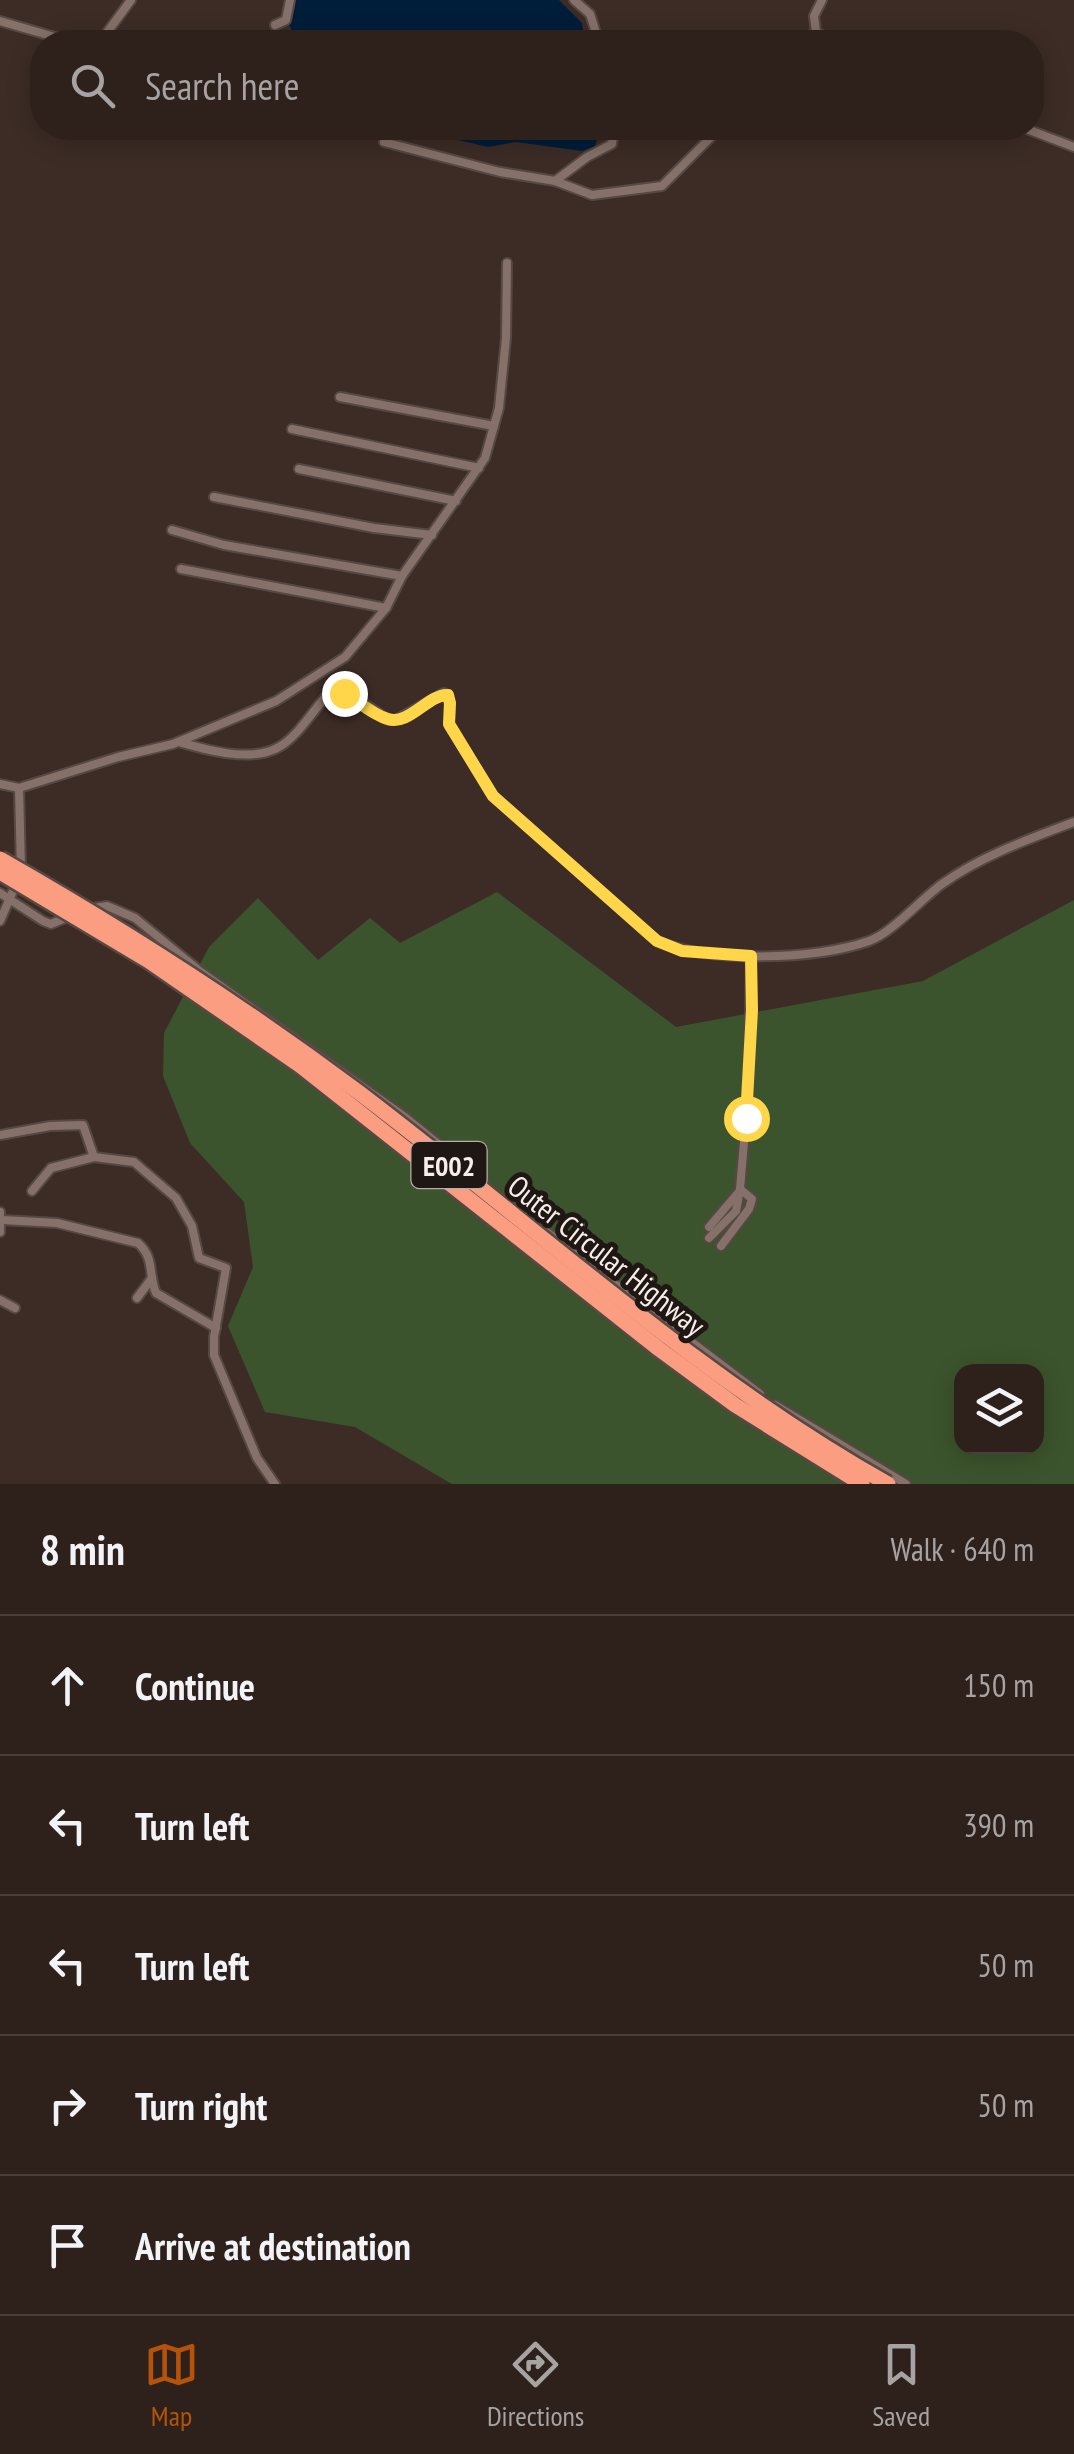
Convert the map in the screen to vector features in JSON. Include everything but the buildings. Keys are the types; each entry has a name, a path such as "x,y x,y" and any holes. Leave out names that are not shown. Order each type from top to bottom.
{"highway":[{"name":"Outer Circular Highway","path":"0,859 121,931 266,1026 358,1092 662,1335 807,1436 888,1484"},
{"name":"Outer Circular Highway","path":"0,872 149,961 301,1066 659,1349 735,1405 862,1484"}],"street":[{"path":"109,30 131,0"},
{"path":"275,25 286,20 290,0"},
{"path":"574,0 590,14 595,30"},
{"path":"816,30 814,16 822,0"},
{"path":"0,20 33,30"},
{"path":"1044,136 1074,147"},
{"path":"554,181 612,140"},
{"path":"384,142 500,172 554,181 592,196 662,186 708,140"},
{"path":"0,784 19,788 178,742 276,701 345,657 386,608 402,576 485,458 499,408 506,338 507,263"},
{"path":"340,397 494,426"},
{"path":"292,429 479,468"},
{"path":"299,470 456,501"},
{"path":"214,496 374,528 432,535"},
{"path":"172,530 224,546 402,576"},
{"path":"181,569 386,608"},
{"path":"178,742 216,752 264,752 286,742 327,695 335,692 344,693 388,720 396,720 444,693 450,703 449,724 493,796 657,941 682,951 751,956 828,950 872,940 944,882 1000,852 1074,822"},
{"path":"0,921 22,865 19,788"},
{"path":"0,893 51,924 96,906 119,909 135,918 201,972 405,1117 521,1212 760,1395 906,1484"},
{"path":"709,1238 736,1211 740,1190 750,1046 751,956"},
{"path":"0,1135 83,1125 94,1157"},
{"path":"32,1191 51,1168 94,1157 134,1162 176,1198 192,1226 198,1258 226,1268 214,1355 256,1458 275,1484"},
{"path":"710,1227 740,1190"},
{"path":"721,1246 749,1209 752,1199 740,1190"},
{"path":"0,1232 1,1216 56,1223 138,1242 147,1251 153,1289 216,1328"},
{"path":"137,1298 152,1278"},
{"path":"0,1300 15,1308"}],"green space":[{"path":"497,892 676,1027 923,981 1074,900 1074,1484 452,1484 355,1427 265,1412 228,1326 253,1267 244,1202 190,1143 163,1076 164,1033 209,947 258,898 318,960 370,918 400,943"}],"water":[{"path":"293,0 559,0 582,23 583,30 292,30"},
{"path":"458,140 597,140 595,146 582,151 516,142 488,147"}],"route":[{"path":"344,693 388,720 404,717 439,695 448,695 449,724 493,796 657,941 682,951 751,956 746,1118"}]}
